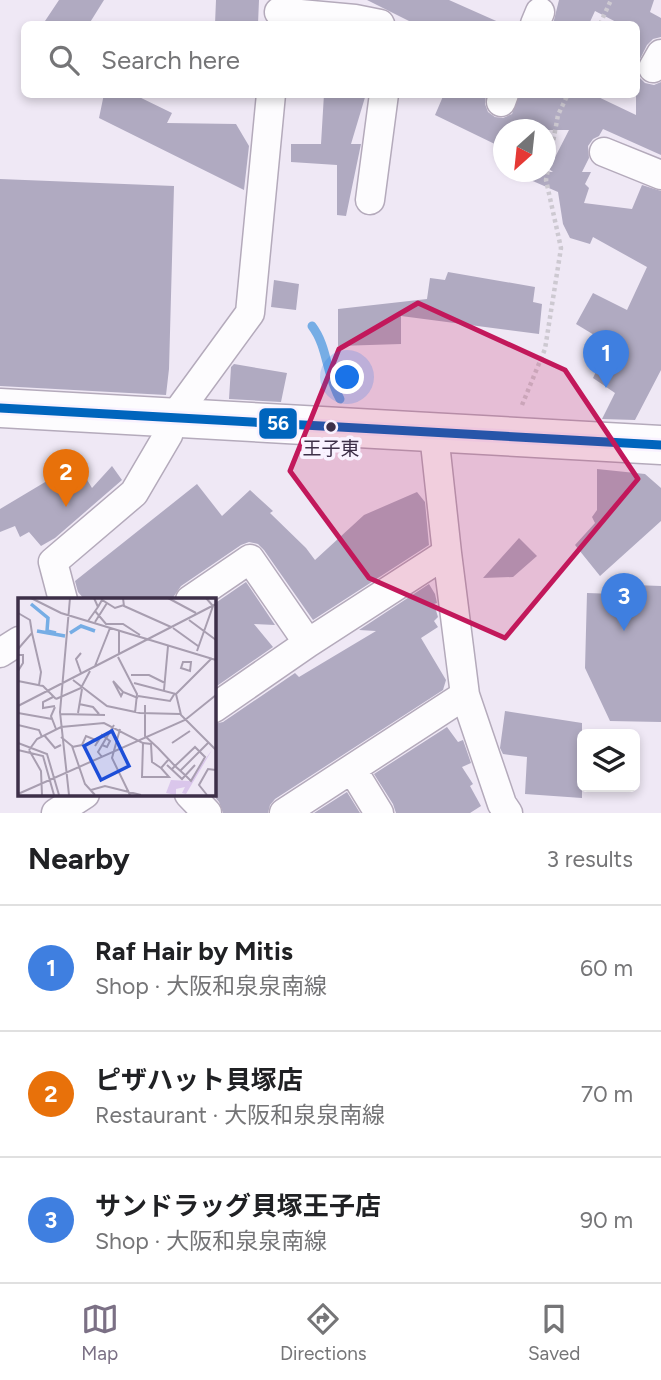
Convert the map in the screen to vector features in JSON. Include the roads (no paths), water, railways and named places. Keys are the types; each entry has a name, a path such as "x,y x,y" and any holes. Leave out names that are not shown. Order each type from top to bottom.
{"main road":[{"path":"0,408 661,445"}],"street":[{"path":"278,12 365,21"},
{"path":"63,598 53,562 134,493 168,435 174,417 250,313 271,98"},
{"path":"370,200 383,98"},
{"path":"604,152 661,175"},
{"path":"434,434 465,695 502,804 508,813"},
{"path":"215,707 447,553"},
{"path":"193,598 250,559 308,643"},
{"path":"0,653 18,642"},
{"path":"284,813 465,695"},
{"path":"352,769 379,813"},
{"path":"56,813 82,796"},
{"path":"191,796 207,813"}],"waterway":[{"path":"312,326 321,343 340,399"}],"place":[{"name":"Raf Hair by Mitis","path":"606,388"},
{"name":"王子東","path":"331,427"},
{"name":"ピザハット貝塚店","path":"66,507"},
{"name":"サンドラッグ貝塚王子店","path":"624,631"}]}
